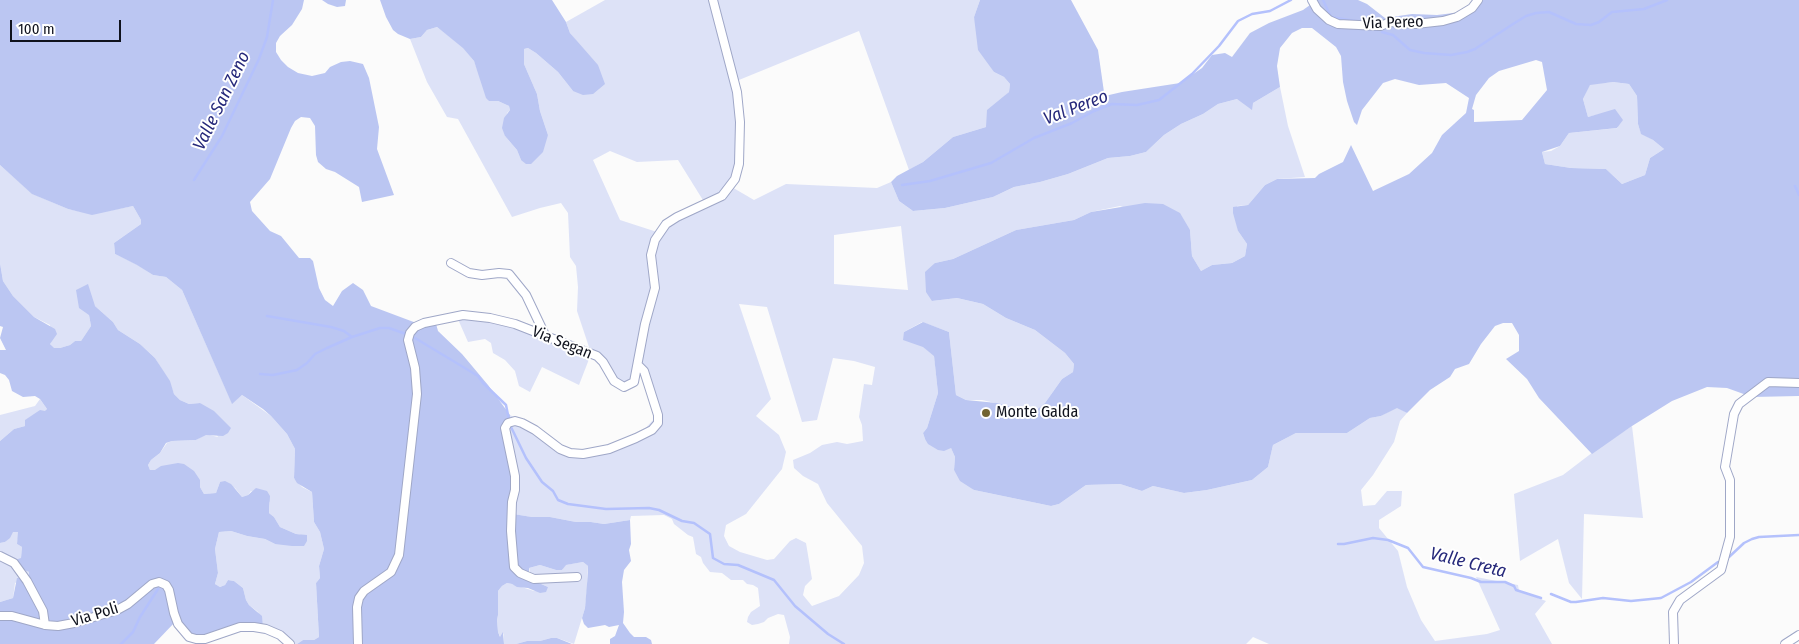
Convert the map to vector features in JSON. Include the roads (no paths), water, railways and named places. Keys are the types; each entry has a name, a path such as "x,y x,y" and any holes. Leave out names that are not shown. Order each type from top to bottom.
{"street":[{"name":"Via Segan","path":"358,644 357,607 359,598 364,591 391,572 399,555 417,394 415,368 408,340 410,333 415,327 424,323 463,315 490,318 515,324 597,356 603,362 614,381 624,387 634,382 645,324 655,288 652,255 655,240 666,224 722,196 735,179 739,164 740,122 737,92 713,0"},
{"name":"Via Pereo","path":"1312,0 1317,9 1329,20 1338,24 1380,26 1392,22 1416,24 1443,21 1472,8 1478,0"},
{"path":"451,263 469,273 482,276 510,274 526,295 545,335"},
{"path":"577,577 534,579 520,573 514,567 511,531 515,476 505,428 508,423 514,421 522,423 535,430 560,449 570,453 583,454 609,450 636,438 652,430 658,423 656,404 644,370 638,365"},
{"path":"1674,644 1673,612 1680,600 1721,570 1730,536 1730,480 1725,468 1734,414 1739,404 1768,382 1799,383"},
{"path":"0,556 14,563 27,581 43,611 45,625"},
{"name":"Via Poli","path":"0,616 12,616 45,625 58,626 74,623 117,610 128,604 152,584 159,582 166,585 169,590 178,624 189,637 205,639 240,627 254,627 266,629 280,635 290,644"},
{"path":"1785,644 1799,634"}],"waterway":[{"name":"Valle San Zeno","path":"194,180 222,136 259,59 267,37 273,0"},
{"name":"Val Pereo","path":"902,185 930,181 991,163 1034,138 1112,104 1137,105 1159,100 1192,74 1219,46 1238,21 1252,14 1270,11 1291,0"},
{"name":"Val Pereo","path":"1323,0 1331,17 1355,21"},
{"name":"Val Pereo","path":"1382,32 1393,35 1410,50 1451,55 1475,49 1526,16 1536,13 1549,12 1576,24 1591,25 1599,22 1612,12 1644,9 1667,0"},
{"name":"Val Pereo","path":"1372,29 1378,30"},
{"path":"1795,186 1799,195"},
{"path":"267,316 331,327 344,331 352,337"},
{"path":"260,374 273,375 297,370 315,354 352,337 380,328 389,328 406,334"},
{"path":"415,338 478,376 506,405 509,420"},
{"path":"511,427 526,458 542,482 553,491 558,500 568,504 606,509 649,508 659,510 682,521 694,523 710,534 713,558 724,564 738,565 774,580 795,606 828,634 844,644"},
{"name":"Valle Creta","path":"1729,557 1744,543 1752,539 1799,535"},
{"name":"Valle Creta","path":"1338,544 1373,538 1388,540 1408,548 1423,567 1481,582 1505,582 1514,586 1516,590 1541,598"},
{"name":"Valle Creta","path":"1551,594 1571,602 1603,598 1631,601 1661,598 1691,582 1718,562"},
{"path":"121,644 133,632 158,589"}],"place":[{"name":"Monte Galda","path":"986,413"}]}
